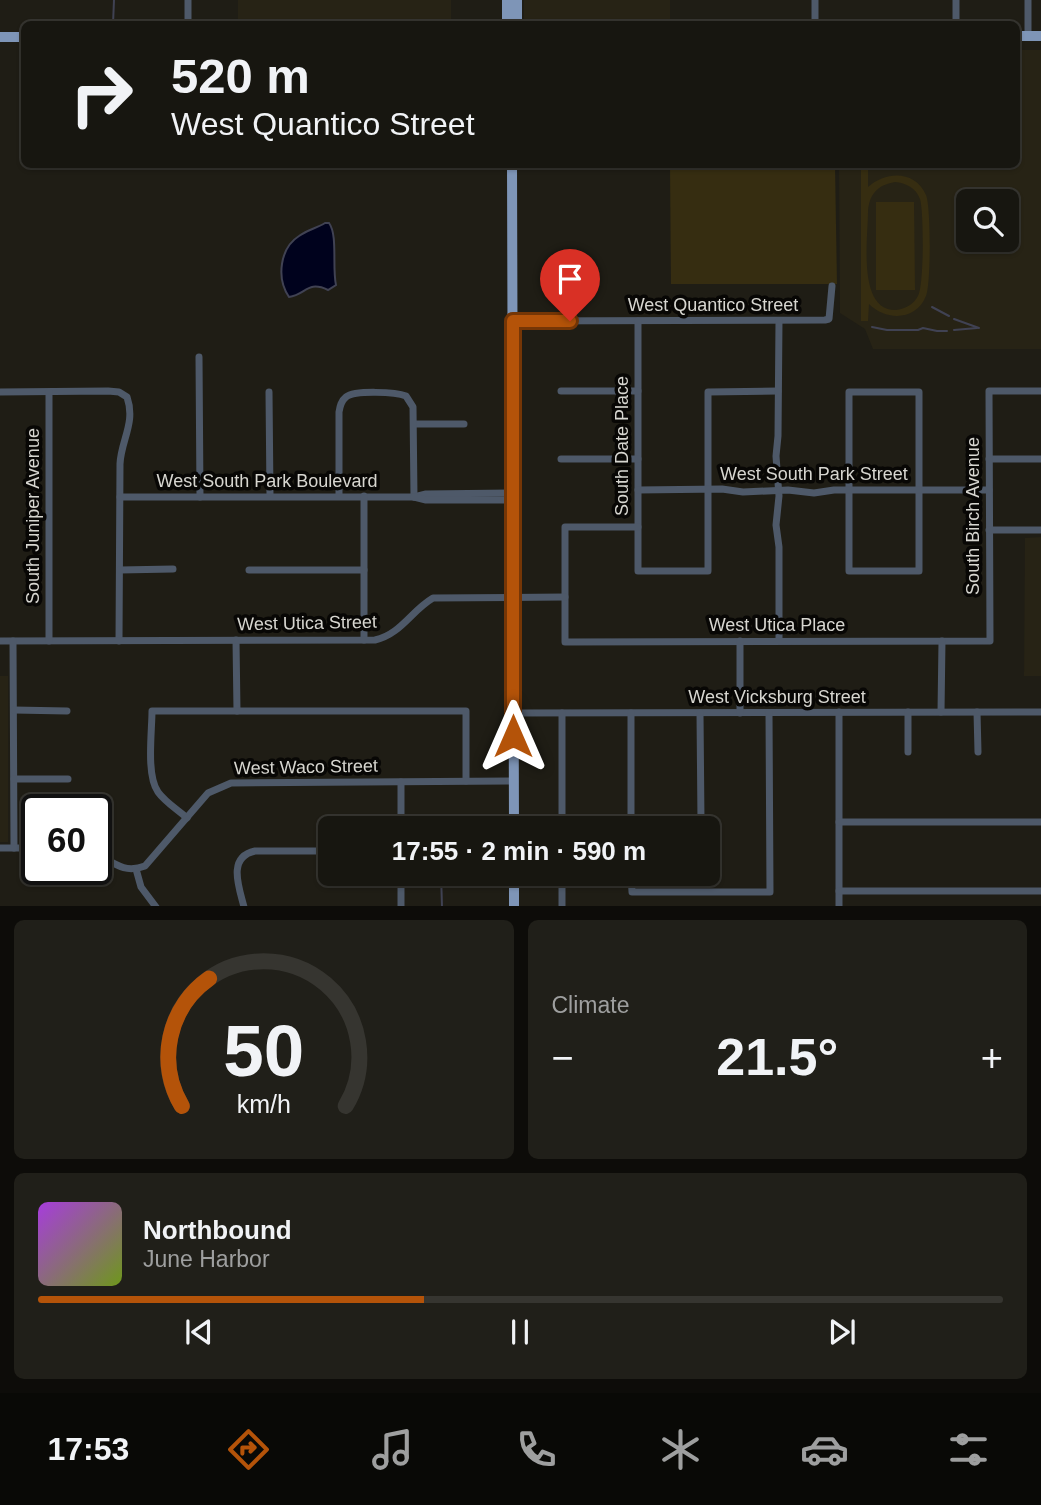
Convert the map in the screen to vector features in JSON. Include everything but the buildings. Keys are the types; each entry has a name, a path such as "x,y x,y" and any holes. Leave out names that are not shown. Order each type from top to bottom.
{"main road":[{"path":"507,0 507,21"},
{"path":"517,0 517,21"},
{"path":"1022,36 1041,36"},
{"path":"0,37 21,37"},
{"path":"512,168 514,816"},
{"path":"514,886 514,906"}],"street":[{"path":"188,0 188,21"},
{"path":"815,0 815,21"},
{"path":"956,0 956,21"},
{"path":"1022,36 1028,0"},
{"name":"West Quantico Street","path":"513,321 829,319 832,286"},
{"name":"South Date Place","path":"638,321 638,571 708,571 708,489"},
{"path":"779,321 776,456 779,490 776,525 779,547 779,641"},
{"path":"199,357 200,497"},
{"path":"0,392 108,391 124,395 129,404 129,425 121,453 119,641"},
{"path":"561,391 638,391"},
{"path":"708,489 708,391 778,391"},
{"name":"South Birch Avenue","path":"989,641 989,391 1041,391"},
{"name":"South Juniper Avenue","path":"49,392 49,641"},
{"path":"269,392 270,496"},
{"path":"849,392 919,392 919,571 849,571 849,490 849,392"},
{"path":"340,496 339,412 342,401 347,396 358,393 395,393 406,397 413,407 414,497"},
{"path":"414,424 464,424"},
{"path":"561,459 638,459"},
{"path":"989,459 1041,459"},
{"name":"West South Park Street","path":"638,490 779,490 814,493 849,490 989,490"},
{"name":"West South Park Boulevard","path":"120,497 414,497 426,494 513,497"},
{"path":"364,496 364,640"},
{"path":"565,597 565,527 638,527"},
{"path":"989,530 1041,530"},
{"path":"120,570 173,569"},
{"path":"249,570 364,570"},
{"name":"West Utica Street","path":"0,641 364,640 382,638 393,633 433,598 565,597"},
{"name":"West Utica Place","path":"565,597 565,642 989,641"},
{"path":"236,640 237,711"},
{"path":"13,641 14,848"},
{"path":"740,641 740,713"},
{"path":"941,712 942,641"},
{"path":"14,710 67,711"},
{"path":"187,818 163,798 155,786 152,773 152,711 466,711 466,781"},
{"path":"839,712 839,906"},
{"path":"908,712 908,752"},
{"path":"977,712 978,752"},
{"name":"West Vicksburg Street","path":"513,713 1041,712"},
{"path":"562,713 562,816"},
{"path":"631,713 631,816"},
{"path":"700,713 701,816"},
{"path":"632,886 632,892 770,892 769,713"},
{"path":"14,779 68,779"},
{"name":"West Waco Street","path":"136,869 153,860 208,793 231,783 514,781"},
{"path":"401,782 401,816"},
{"path":"839,822 1041,822"},
{"path":"0,848 21,848"},
{"path":"244,906 236,873 242,858 256,852 318,851"},
{"path":"112,864 117,867 136,869 141,887 156,906"},
{"path":"401,886 401,906"},
{"path":"562,886 562,906"},
{"path":"839,891 1041,891"}],"shaded area":[{"path":"238,0 451,0 451,20 238,21"},
{"path":"524,0 670,0 670,21 524,21"},
{"path":"1020,50 1041,50 1041,349 873,349 865,329 840,313 839,168 1020,168"},
{"path":"670,168 835,168 837,284 671,284"},
{"path":"861,168 868,168 868,187 891,176 908,177 915,181 926,195 930,229 928,289 921,304 908,314 892,316 869,304 868,321 861,321","holes":["895,182 907,185 920,199 923,248 921,278 918,296 909,306 896,310 884,307 875,299 870,286 867,271 869,206 872,196 879,188"]},
{"path":"876,202 914,202 915,290 876,290"},
{"path":"1041,537 1041,676 1024,676 1025,538"},
{"path":"0,676 8,676 8,842 0,842"}],"water":[{"path":"329,223 332,228 336,285 328,290 311,287 289,297 281,273 284,256 293,241"}],"waterway":[{"path":"113,21 114,0"},
{"path":"932,307 949,316"},
{"path":"954,319 979,328"},
{"path":"872,327 887,330 923,328 947,331"},
{"path":"954,330 977,328"},
{"path":"441,886 442,906"}],"route":[{"path":"513,736 513,321 570,321"}]}
